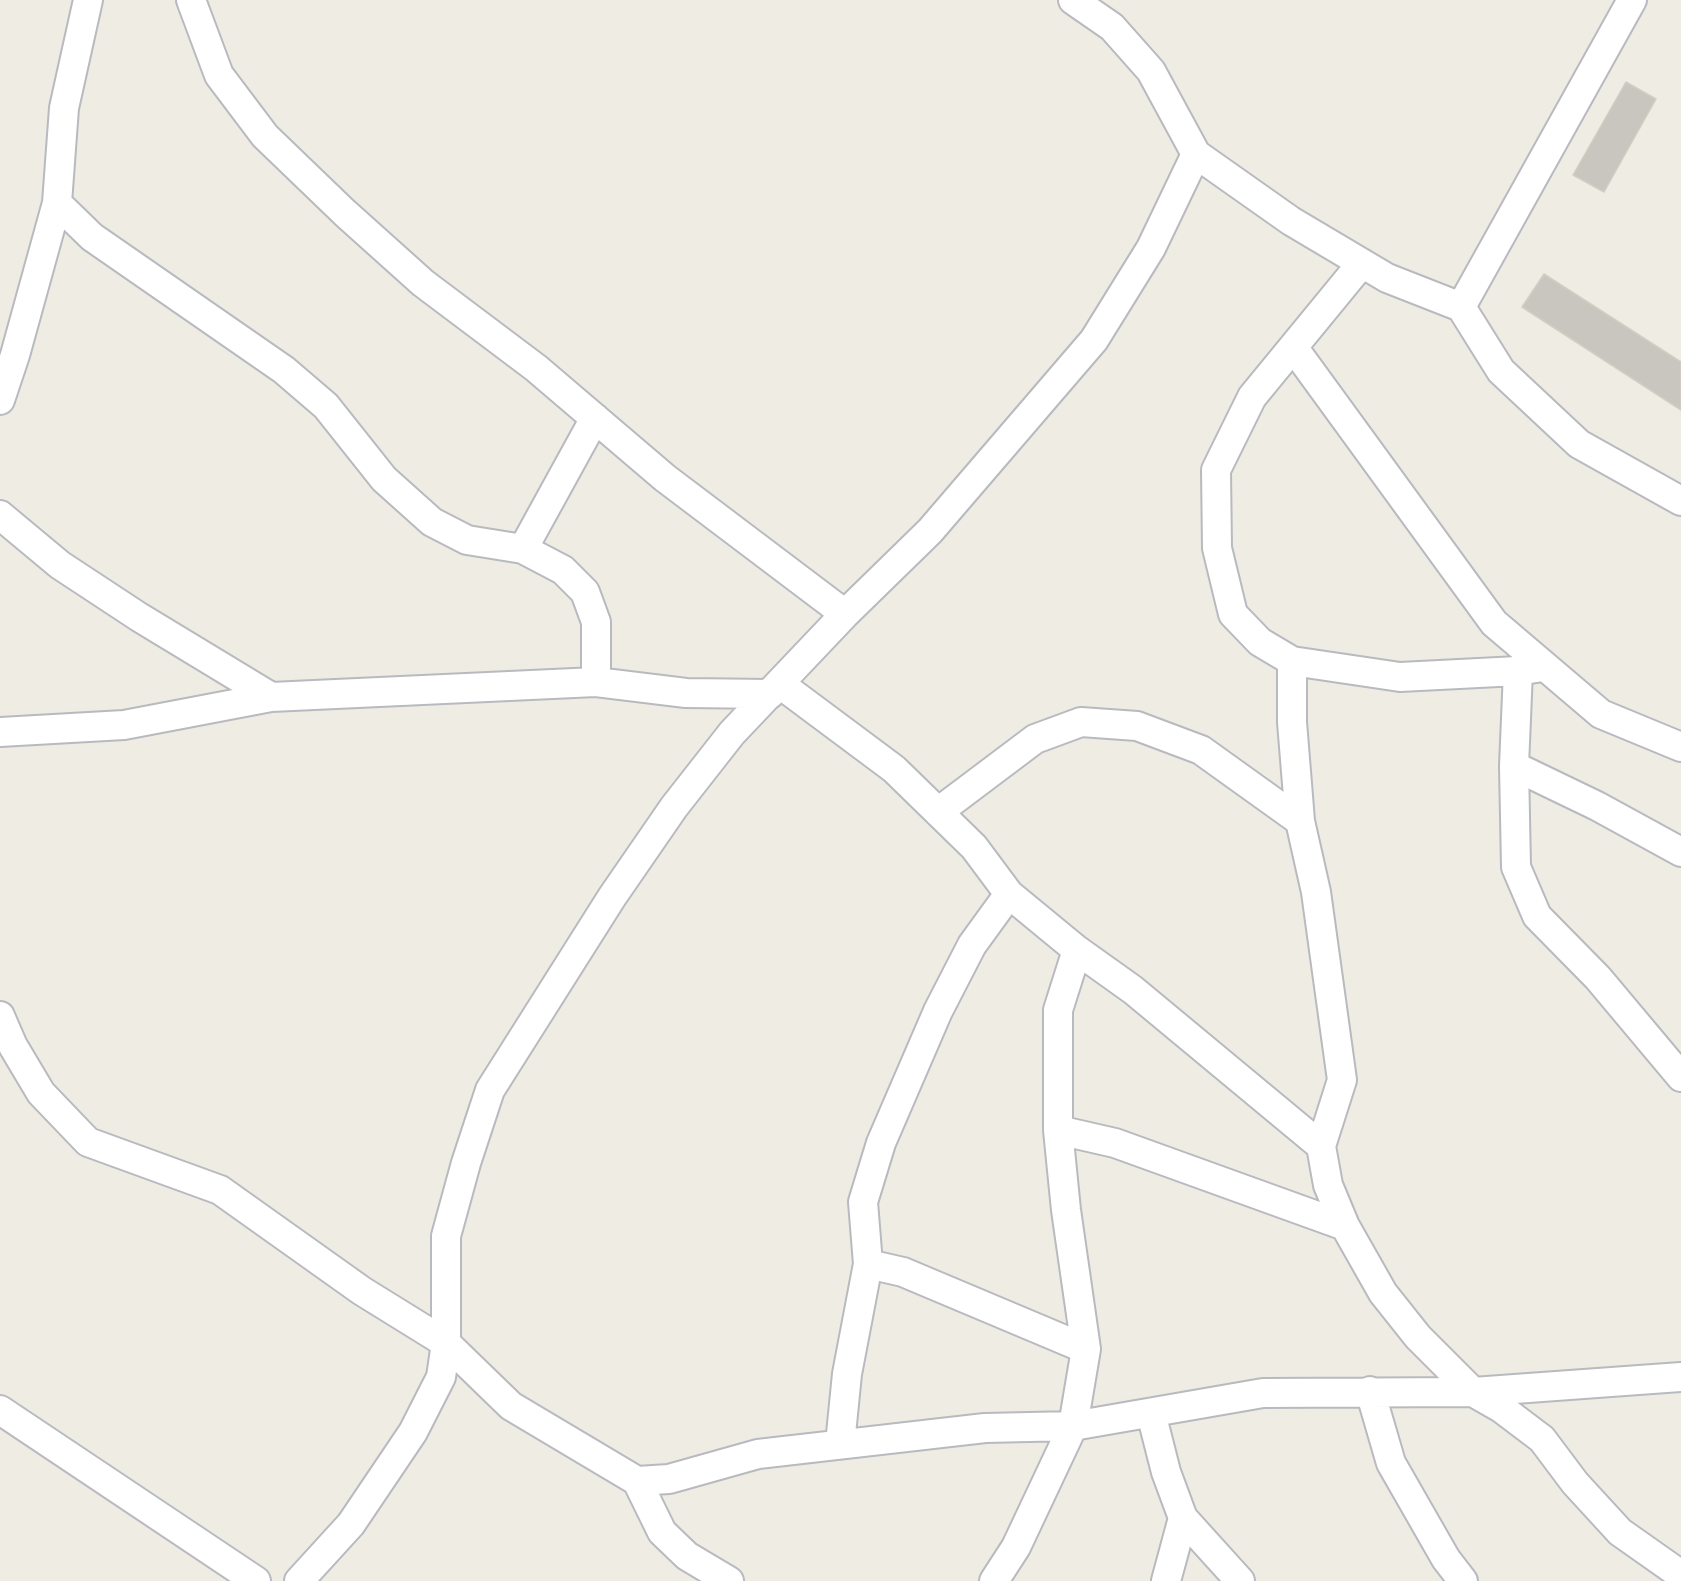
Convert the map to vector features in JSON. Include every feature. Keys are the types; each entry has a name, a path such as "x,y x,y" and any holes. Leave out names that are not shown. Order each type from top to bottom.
{"street":[{"path":"0,399 15,355 57,203 64,108 88,0"},
{"path":"191,0 219,75 265,136 345,213 423,283 536,368 664,478 845,614"},
{"path":"1073,0 1112,27 1151,71 1197,154 1291,221 1387,278 1461,307 1502,371 1579,444 1681,501"},
{"path":"1461,307 1632,0"},
{"path":"299,1581 351,1524 413,1432 441,1377 446,1343 446,1236 466,1163 490,1090 612,897 674,807 732,733 845,614 930,531 1094,340 1151,248 1197,154"},
{"path":"57,203 92,237 284,370 326,406 384,479 432,522 467,540 523,549 563,570 585,592 596,622 596,682"},
{"path":"1362,263 1252,397 1216,470 1217,548 1233,614 1260,642 1292,661 1400,677 1530,669"},
{"path":"1293,347 1530,669 1601,714 1681,747"},
{"path":"523,549 595,418"},
{"path":"0,515 60,565 139,617 271,697"},
{"path":"1292,661 1292,722 1300,821 1321,925 1342,1080 1321,1146 1328,1185 1345,1226 1383,1293 1418,1336 1473,1392 1501,1408 1542,1439 1575,1483 1620,1532 1681,1575"},
{"path":"1530,669 1514,766 1516,867 1536,916 1598,978 1681,1077"},
{"path":"0,732 124,725 271,697 596,682 686,693 775,689 894,769 974,847 1009,894 1077,950 1133,990 1321,1146"},
{"path":"938,812 1035,739 1081,722 1137,726 1201,750 1300,821"},
{"path":"1514,766 1597,806 1681,852"},
{"path":"840,1444 848,1374 868,1264 863,1202 881,1143 938,1011 972,945 1009,894"},
{"path":"994,1581 1016,1547 1073,1426 1086,1349 1066,1210 1058,1130 1058,1010 1077,950"},
{"path":"0,1016 13,1046 40,1093 88,1142 220,1190 362,1291 446,1343 511,1406 637,1481 662,1532 687,1556 729,1581"},
{"path":"1058,1130 1115,1143 1345,1226"},
{"path":"868,1264 903,1272 1086,1349"},
{"path":"637,1481 669,1479 758,1454 985,1428 1073,1426 1263,1392 1370,1390 1473,1392 1681,1377"},
{"path":"1370,1390 1391,1463 1446,1560 1463,1581"},
{"path":"0,1410 256,1581"},
{"path":"1151,1413 1166,1472 1183,1518 1240,1581"},
{"path":"1166,1581 1183,1518"}],"building":[{"path":"1626,82 1656,99 1604,192 1573,175"},
{"path":"1544,274 1681,362 1681,410 1522,307"}]}
